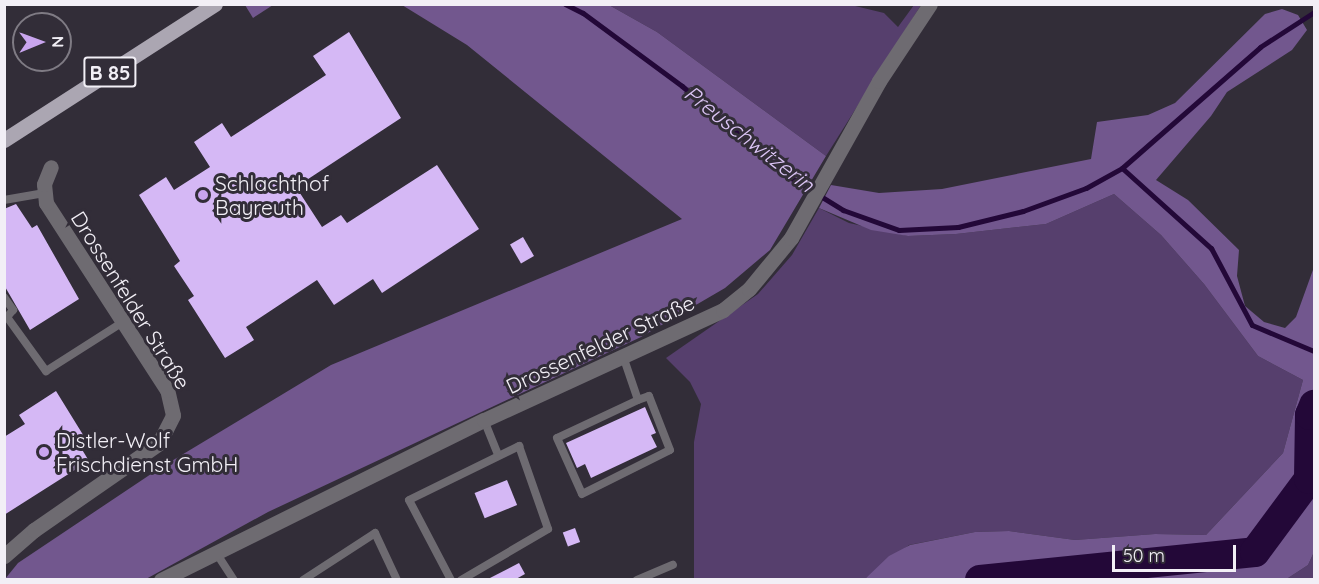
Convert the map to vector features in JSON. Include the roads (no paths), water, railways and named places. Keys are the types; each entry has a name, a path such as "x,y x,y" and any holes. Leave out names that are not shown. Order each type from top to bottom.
{"main road":[{"name":"B 85","path":"4,141 215,4"}],"street":[{"name":"Drossenfelder Straße","path":"161,579 215,550 484,420 723,310 750,289 796,229 833,161 930,4"},
{"path":"44,193 51,167"},
{"name":"Drossenfelder Straße","path":"4,556 34,530 159,443 167,432 173,415 172,400 44,193"}],"lane":[{"path":"4,200 44,193"},
{"path":"4,297 13,310 7,317 46,371 123,322"},
{"path":"623,356 638,400"},
{"path":"649,396 670,450 582,494 557,438 638,400 649,396"},
{"path":"484,420 498,455"},
{"path":"451,579 409,500 519,446 548,529 461,579"},
{"path":"303,579 375,533 397,579"},
{"path":"215,550 234,579"},
{"path":"637,579 673,565"}],"waterway":[{"name":"Preuschwitzerin","path":"565,4 583,13 682,86 788,176 843,210 899,230 958,227 1023,211 1086,188 1122,168 1260,47 1314,12"},
{"path":"1122,168 1211,248 1252,325 1314,351"},
{"path":"980,580 1255,552 1309,479 1310,415 1314,405"}],"place":[{"name":"Schlachthof Bayreuth","path":"203,195"},
{"name":"Distler-Wolf Frischdienst GmbH","path":"44,452"}]}
